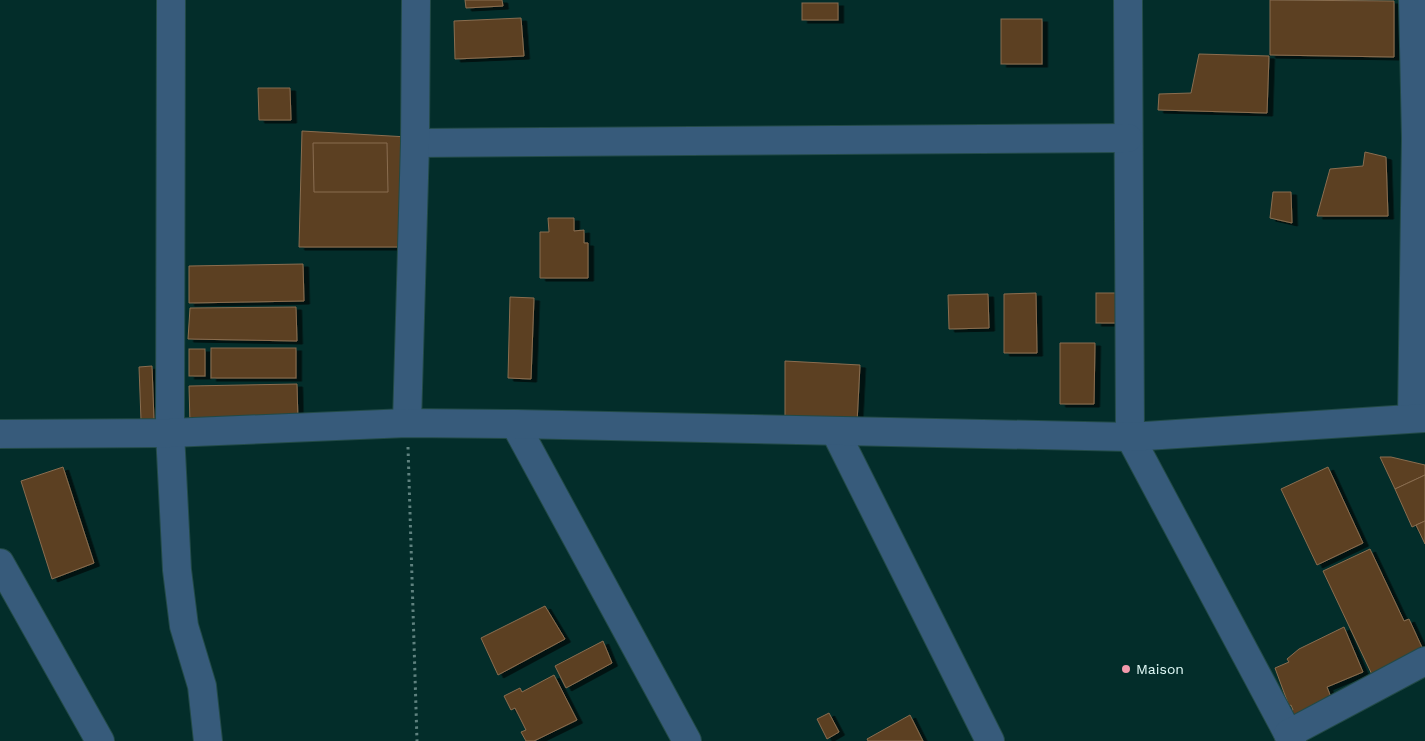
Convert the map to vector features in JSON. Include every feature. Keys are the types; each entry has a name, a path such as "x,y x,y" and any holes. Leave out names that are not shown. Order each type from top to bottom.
{"street":[{"path":"171,0 170,433 176,570 184,626 202,686 208,741"},
{"path":"407,423 415,144 416,0"},
{"path":"1128,0 1130,437 1290,738 1425,661"},
{"path":"0,434 170,433 407,423 1130,437 1419,418 1420,138 1413,0"},
{"path":"415,144 1128,138"},
{"path":"515,424 687,741"},
{"path":"836,431 990,741"},
{"path":"0,563 100,741"}],"path":[{"path":"407,423 417,741"}],"building":[{"path":"465,0 502,0 503,6 466,8"},
{"path":"1270,0 1394,1 1394,57 1270,55"},
{"path":"802,3 838,3 838,20 802,20"},
{"path":"521,18 524,56 455,59 454,21"},
{"path":"1001,19 1042,19 1042,64 1001,64"},
{"path":"1199,54 1269,56 1267,113 1158,110 1159,94 1191,93"},
{"path":"258,88 290,88 291,120 259,120"},
{"path":"302,131 408,137 412,247 299,247"},
{"path":"313,143 387,143 388,192 314,192"},
{"path":"1365,152 1386,157 1388,216 1317,216 1330,169 1363,166"},
{"path":"1273,192 1291,192 1292,223 1270,218"},
{"path":"548,218 574,218 574,231 584,230 584,243 588,243 588,278 540,278 540,232 549,232"},
{"path":"303,264 304,301 189,303 189,266"},
{"path":"1036,293 1037,353 1004,353 1004,294"},
{"path":"1096,293 1120,293 1120,323 1096,323"},
{"path":"988,294 989,328 949,329 948,295"},
{"path":"510,297 534,298 531,379 508,378"},
{"path":"296,307 297,341 188,339 190,308"},
{"path":"1060,343 1095,343 1094,404 1060,404"},
{"path":"211,348 296,348 296,378 211,378"},
{"path":"189,349 205,349 205,376 189,376"},
{"path":"785,361 860,365 857,423 785,424"},
{"path":"152,366 154,420 141,420 139,367"},
{"path":"297,384 298,422 190,424 189,386"},
{"path":"1380,457 1391,457 1425,465 1425,475 1395,489"},
{"path":"63,467 94,563 52,579 21,481"},
{"path":"1328,467 1363,543 1317,565 1281,489"},
{"path":"1425,475 1425,521 1412,527 1395,489"},
{"path":"1425,521 1425,544 1416,525"},
{"path":"1370,549 1404,621 1409,619 1425,654 1375,681 1323,571"},
{"path":"545,606 565,639 498,675 481,638"},
{"path":"1344,627 1363,672 1327,687 1334,705 1292,723 1287,712 1293,710 1291,705 1289,706 1275,668 1289,662 1287,659 1299,649"},
{"path":"603,641 612,663 566,688 555,666"},
{"path":"554,675 577,720 534,741 526,741 521,732 526,730 515,708 511,710 504,696 520,688 522,692"},
{"path":"829,713 839,732 827,739 817,719"},
{"path":"910,715 923,741 868,741 867,739"}],"place":[{"name":"Maison","path":"1126,669"}]}
